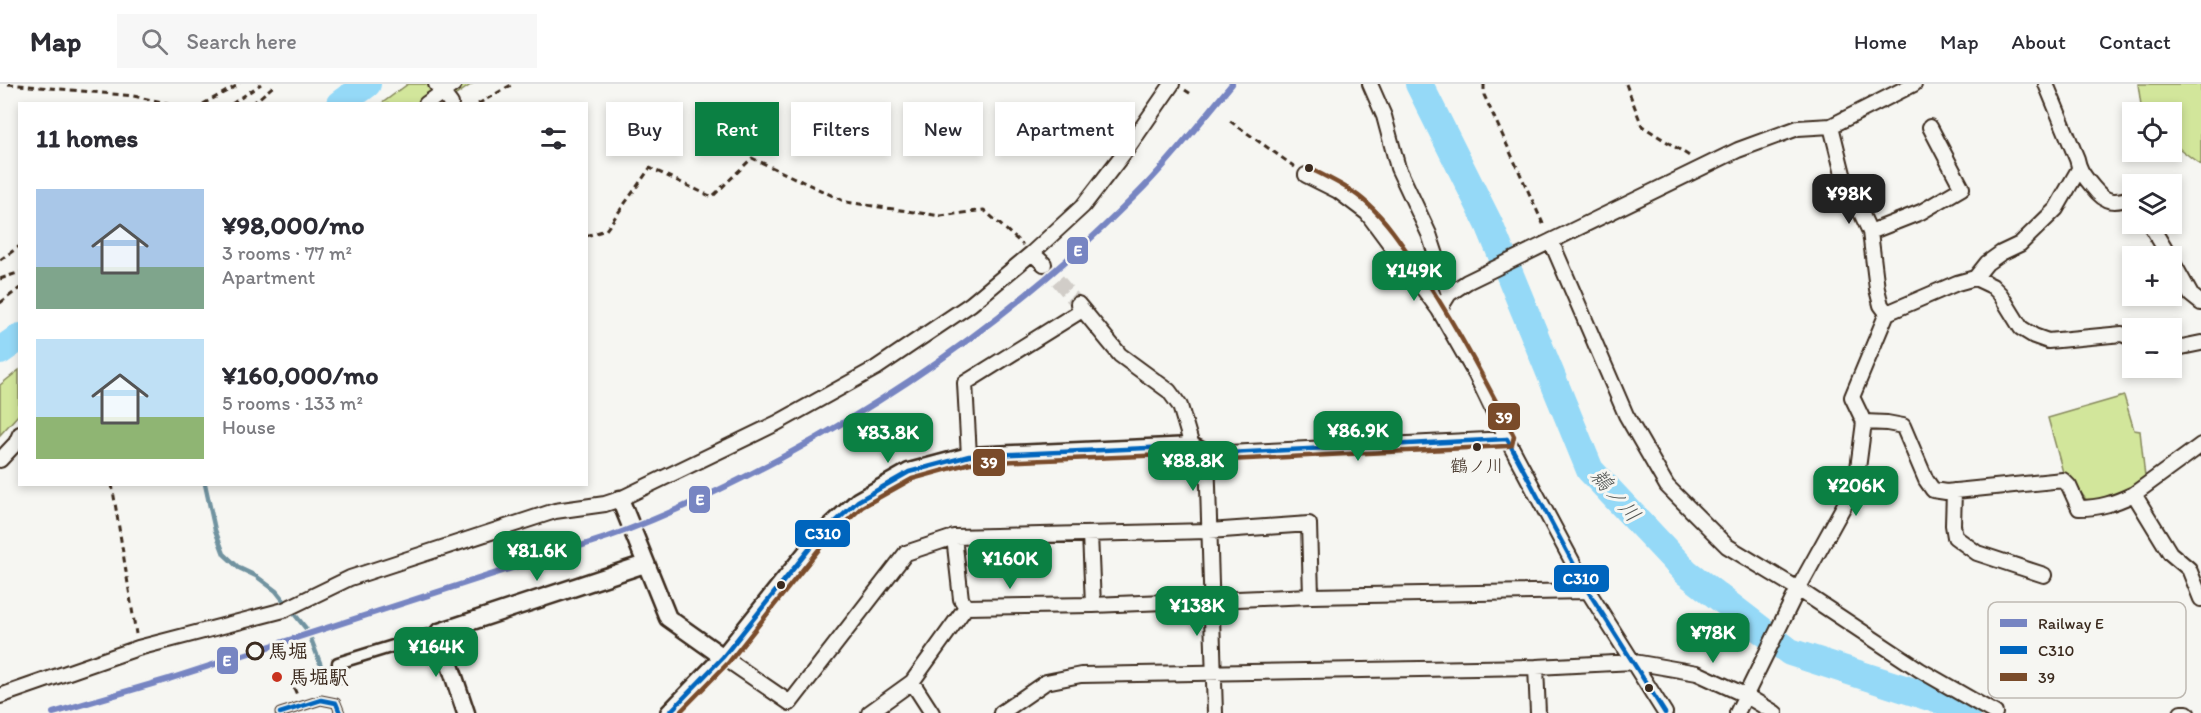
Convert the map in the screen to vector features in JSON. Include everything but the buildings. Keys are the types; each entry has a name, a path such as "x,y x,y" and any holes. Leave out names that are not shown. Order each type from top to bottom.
{"street":[{"path":"0,696 138,648 290,607 350,578 555,512 605,504 620,499 777,423 876,368 971,304 1032,253 1083,206 1127,149 1172,84"},
{"path":"1370,84 1384,117 1398,168 1429,234 1449,294"},
{"path":"1439,310 1449,294 1467,282 1706,165 1738,150 1798,128 1831,126 1914,84"},
{"path":"2046,84 2079,169 2102,198 2122,201"},
{"path":"428,102 443,87 451,102"},
{"path":"1831,126 1843,174 1870,232 1877,289 1881,305 1887,313"},
{"path":"1870,232 1921,212 1962,188 1930,127"},
{"path":"1737,713 1766,652 1856,484 1864,422 1852,397 1887,313 1957,283 1975,278 1987,263 2020,244 2056,208 2079,169"},
{"path":"1306,176 1338,191 1367,213 1439,310 1476,375 1507,439 1588,591 1665,713"},
{"path":"1546,244 1626,415 1668,486 1727,546 1797,594 1995,713"},
{"path":"1032,253 1044,264"},
{"path":"1975,278 1992,286 2001,294 2021,328 2034,336 2048,340 2122,334"},
{"path":"2182,279 2191,295 2201,303"},
{"path":"969,456 965,383 1080,307 1120,355 1169,391 1180,406 1200,450 1209,531 1215,713"},
{"path":"2182,348 2201,343"},
{"path":"1864,422 1903,426 1926,480 1933,489 1954,491 2063,480 2069,486 2079,507 2092,508 2110,505 2134,494 2201,445"},
{"path":"0,460 18,439"},
{"path":"669,713 723,657 818,538 858,501 909,472 969,456 1507,439"},
{"path":"1954,491 1955,537 1977,553 2044,575"},
{"path":"2134,494 2170,553 2188,569 2201,599"},
{"path":"620,499 668,618 790,703 906,553 954,537 1209,531 1309,524 1311,596"},
{"path":"1090,534 1093,605"},
{"path":"954,537 960,598 966,607"},
{"path":"338,676 338,663 440,632 645,564"},
{"path":"966,607 1093,605 1311,596 1588,591"},
{"path":"868,713 912,682 966,607"},
{"path":"440,632 466,713"},
{"path":"1001,713 1046,682 1081,675 1536,667 1634,662 1697,673 1745,695 1775,713"},
{"path":"1536,667 1538,713"},
{"path":"912,682 932,713"},
{"path":"2181,713 2187,713"}],"lane":[{"path":"280,713 321,700 336,703 340,713"}],"path":[{"path":"8,84 133,96 162,102"},
{"path":"207,102 240,84"},
{"path":"235,102 261,84"},
{"path":"254,102 276,84"},
{"path":"482,102 513,84"},
{"path":"1484,84 1484,95 1546,244"},
{"path":"1626,84 1642,126 1706,165"},
{"path":"1230,121 1306,176"},
{"path":"588,235 606,230 650,168 712,197 752,158 846,202 941,216 984,210 1032,253"},
{"path":"0,260 18,247"},
{"path":"0,279 18,273"},
{"path":"0,303 18,290"},
{"path":"112,486 138,648"}],"green space":[{"path":"408,84 472,84 445,102 384,102"},
{"path":"2138,84 2201,84 2201,165 2182,151 2182,102 2141,102"},
{"path":"18,371 18,415 0,435 0,385"},
{"path":"2124,396 2134,430 2140,431 2145,477 2111,498 2087,501 2071,479 2064,476 2048,418"}],"waterway":[{"path":"343,102 367,84"},
{"name":"鵜ノ川","path":"1419,84 1489,224 1590,470 1686,572 1790,652 1951,704 1966,713"},
{"path":"0,351 18,338"},
{"path":"205,486 215,530 224,554 239,568 256,576 276,591 308,631 326,679"}],"tunnel":[{"path":"1044,264 1078,304"}],"rail line":[{"name":"E","path":"53,713 169,679 608,537 696,501 781,458 830,431 924,371 969,339 1056,270 1150,181 1232,84"}],"transit line":[{"name":"39","path":"679,713 729,662 824,543 862,507 912,479 970,463 1190,454 1207,461 1512,445 1514,436 1468,349 1430,285 1394,233 1355,193 1309,168"},
{"name":"C310","path":"1507,439 1588,591 1665,713"},
{"name":"C310","path":"669,713 723,657 818,538 858,501 909,472 969,456 1192,446 1207,454 1507,439"},
{"name":"C310","path":"280,713 321,700 336,703 340,713"}],"place":[{"name":"鶴ノ川","path":"1477,447"},
{"name":"馬堀","path":"255,651"},
{"name":"馬堀駅","path":"277,677"}]}
